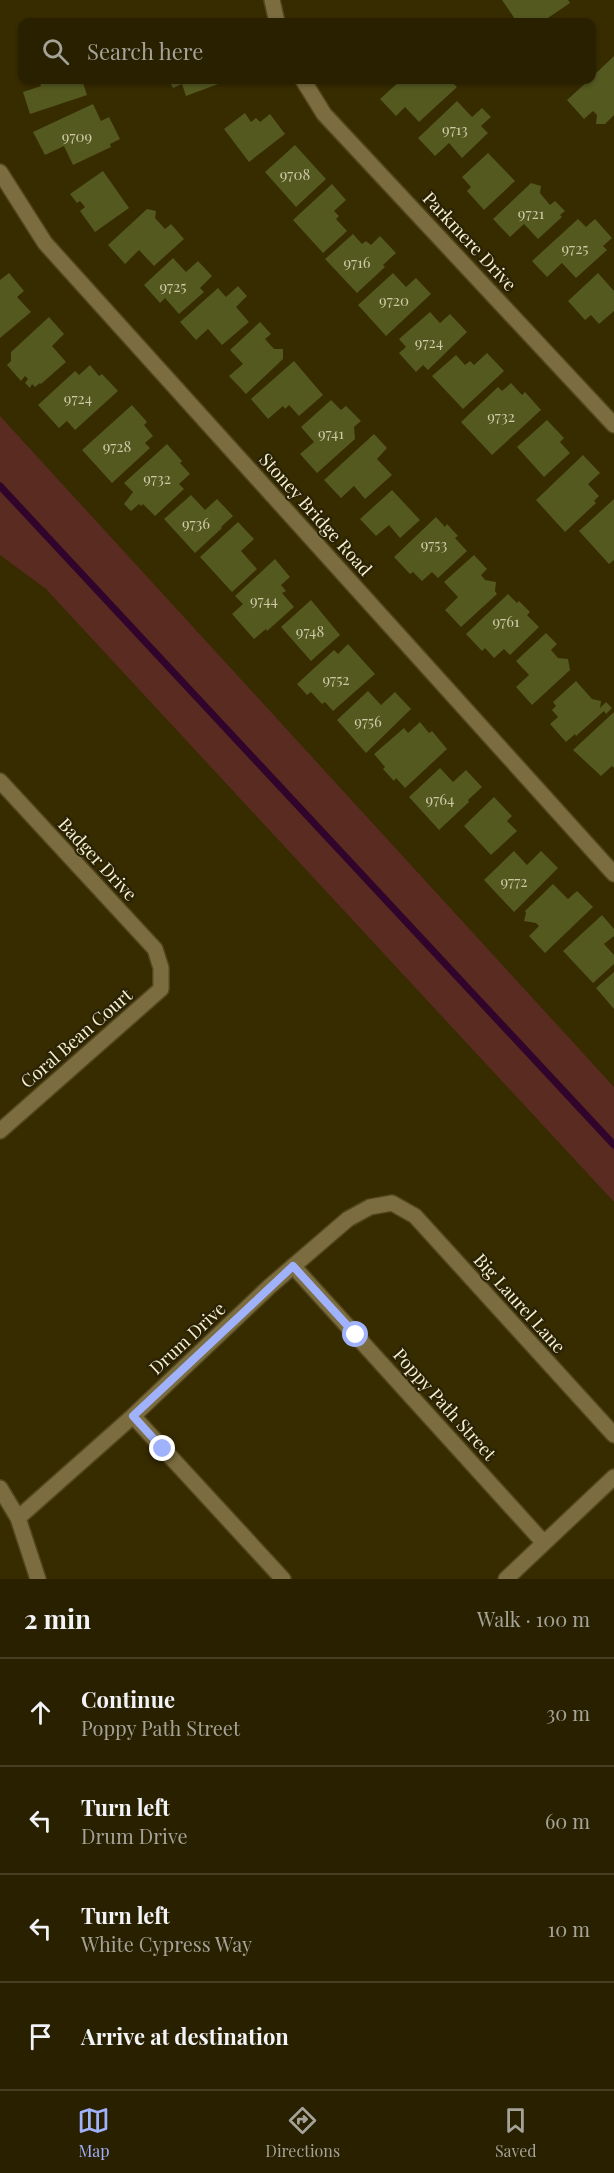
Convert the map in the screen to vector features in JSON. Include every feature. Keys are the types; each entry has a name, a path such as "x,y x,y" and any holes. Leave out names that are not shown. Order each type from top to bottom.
{"street":[{"path":"272,0 276,18"},
{"name":"Parkmere Drive","path":"305,84 324,114 614,425"},
{"name":"Stoney Bridge Road","path":"0,172 45,243 614,874"},
{"name":"Badger Drive","path":"0,781 155,949 161,968"},
{"name":"Coral Bean Court","path":"0,1131 161,990 161,968"},
{"name":"Drum Drive","path":"18,1518 133,1416 293,1266 348,1219 370,1207 393,1203"},
{"name":"Big Laurel Lane","path":"393,1203 415,1216 614,1435"},
{"name":"Poppy Path Street","path":"293,1266 544,1543"},
{"path":"133,1416 283,1579"},
{"path":"506,1579 614,1477"},
{"path":"0,1488 18,1518 38,1579"}],"shaded area":[{"path":"0,416 614,1087 614,1202 46,589 0,555"}],"building":[{"path":"502,0 568,0 570,3 548,18 514,18"},
{"path":"614,56 614,115 605,124 596,124 597,115 593,111 584,119 567,100 585,84 596,84 596,73"},
{"path":"40,84 83,84 87,95 30,114 23,92 41,86"},
{"path":"182,84 218,84 186,96"},
{"path":"397,84 454,84 457,87 419,122 405,107 396,116 380,99"},
{"path":"457,101 472,117 482,108 491,117 481,126 488,133 462,158 449,143 435,156 418,138"},
{"path":"93,104 101,121 109,117 120,139 110,144 111,147 73,165 64,146 45,155 33,132"},
{"path":"245,113 251,122 256,118 260,122 270,114 285,134 249,162 224,129"},
{"path":"295,145 326,179 296,207 265,172"},
{"path":"488,153 515,181 484,210 467,191 471,187 462,177"},
{"path":"103,171 129,208 95,232 80,211 85,207 80,201 77,203 70,194"},
{"path":"531,183 541,186 540,193 550,205 555,201 565,211 560,215 562,217 538,239 524,224 510,237 493,219"},
{"path":"332,184 346,200 334,211 339,216 336,219 347,231 323,253 293,220"},
{"path":"147,209 156,211 155,218 165,229 171,224 184,239 154,266 139,250 125,264 108,245"},
{"path":"578,219 586,227 595,219 612,238 603,246 607,250 576,278 562,263 547,277 532,261"},
{"path":"353,234 362,244 366,241 371,245 380,236 396,253 383,265 385,267 357,293 325,259"},
{"path":"173,258 186,272 198,261 212,276 200,288 204,292 179,314 165,298 160,303 144,285"},
{"path":"9,273 24,291 17,297 31,312 0,338 0,280"},
{"path":"393,273 406,287 416,278 431,294 386,336 358,305"},
{"path":"598,273 614,291 614,311 599,324 591,315 585,320 568,301"},
{"path":"238,286 247,296 236,307 249,322 222,345 208,329 196,340 180,322 218,288 226,297"},
{"path":"430,312 440,323 450,314 467,332 428,370 423,365 416,372 399,353 406,347 399,339"},
{"path":"49,317 64,334 52,346 66,362 41,384 35,387 32,384 30,388 25,383 28,379 25,376 21,381 7,365 11,361 11,352"},
{"path":"260,322 271,334 265,339 274,349 283,349 283,359 246,394 229,376 243,364 230,350"},
{"path":"487,353 504,371 463,409 432,376 456,355 465,365 470,361 474,365"},
{"path":"294,361 323,395 299,416 289,405 285,409 283,406 268,419 251,399"},
{"path":"90,365 99,376 102,374 118,391 75,430 67,421 59,428 38,405 75,371 79,375"},
{"path":"511,383 522,395 525,392 541,410 492,455 461,422 498,387 502,391"},
{"path":"331,400 341,410 346,406 361,421 354,427 355,439 317,473 300,454 314,442 301,427"},
{"path":"132,405 147,422 144,425 153,436 145,443 150,448 112,483 82,450"},
{"path":"547,420 564,438 560,442 570,453 544,477 517,447"},
{"path":"374,434 387,448 377,459 392,475 365,499 354,486 341,498 324,480"},
{"path":"167,444 190,474 179,484 184,489 155,516 143,504 141,506 139,504 131,511 124,504 133,492 124,483"},
{"path":"583,455 600,473 588,484 599,496 594,501 596,503 565,532 536,500"},
{"path":"392,490 420,520 400,538 389,525 376,536 360,519"},
{"path":"191,495 205,510 217,499 233,516 195,553 164,519"},
{"path":"614,499 614,560 609,564 579,531"},
{"path":"436,517 445,527 447,524 458,536 455,538 467,551 438,578 432,572 422,581 413,572 410,574 394,557"},
{"path":"238,522 254,539 241,551 257,569 232,592 200,557"},
{"path":"474,555 487,569 481,575 485,580 496,582 497,594 461,627 445,610 458,597 444,582"},
{"path":"275,559 290,577 281,585 286,591 282,593 294,607 267,631 266,629 254,639 232,614 243,604 235,596"},
{"path":"508,594 530,612 527,615 539,627 510,655 504,649 494,658 485,648 482,651 466,634"},
{"path":"311,600 340,635 311,661 281,627"},
{"path":"546,633 557,644 551,650 558,658 568,659 570,670 532,705 516,687 529,675 516,661"},
{"path":"348,644 375,674 333,711 325,702 322,704 311,692 307,695 297,684 334,650 338,654"},
{"path":"576,681 592,699 601,701 600,708 606,702 612,708 606,714 604,711 566,742 550,724 558,717 552,710 556,706 553,702"},
{"path":"368,691 381,705 395,692 411,709 366,753 337,720"},
{"path":"614,712 614,768 612,766 601,776 573,750"},
{"path":"420,722 429,733 432,731 447,749 405,788 396,778 394,781 383,769 385,767 374,754 404,728 408,733"},
{"path":"440,768 453,782 466,770 482,787 439,830 409,797"},
{"path":"494,797 512,816 507,821 517,831 491,855 464,826"},
{"path":"514,851 527,865 541,851 558,868 514,912 484,880"},
{"path":"553,884 568,899 577,891 593,907 545,953 529,936 539,926 536,923 524,921 525,911"},
{"path":"602,915 614,929 614,936 604,944 614,955 614,964 593,983 563,951"},
{"path":"614,972 614,1009 596,988"}],"waterway":[{"path":"0,486 614,1145"}],"route":[{"path":"163,1449 133,1416 293,1266 356,1335"}]}
